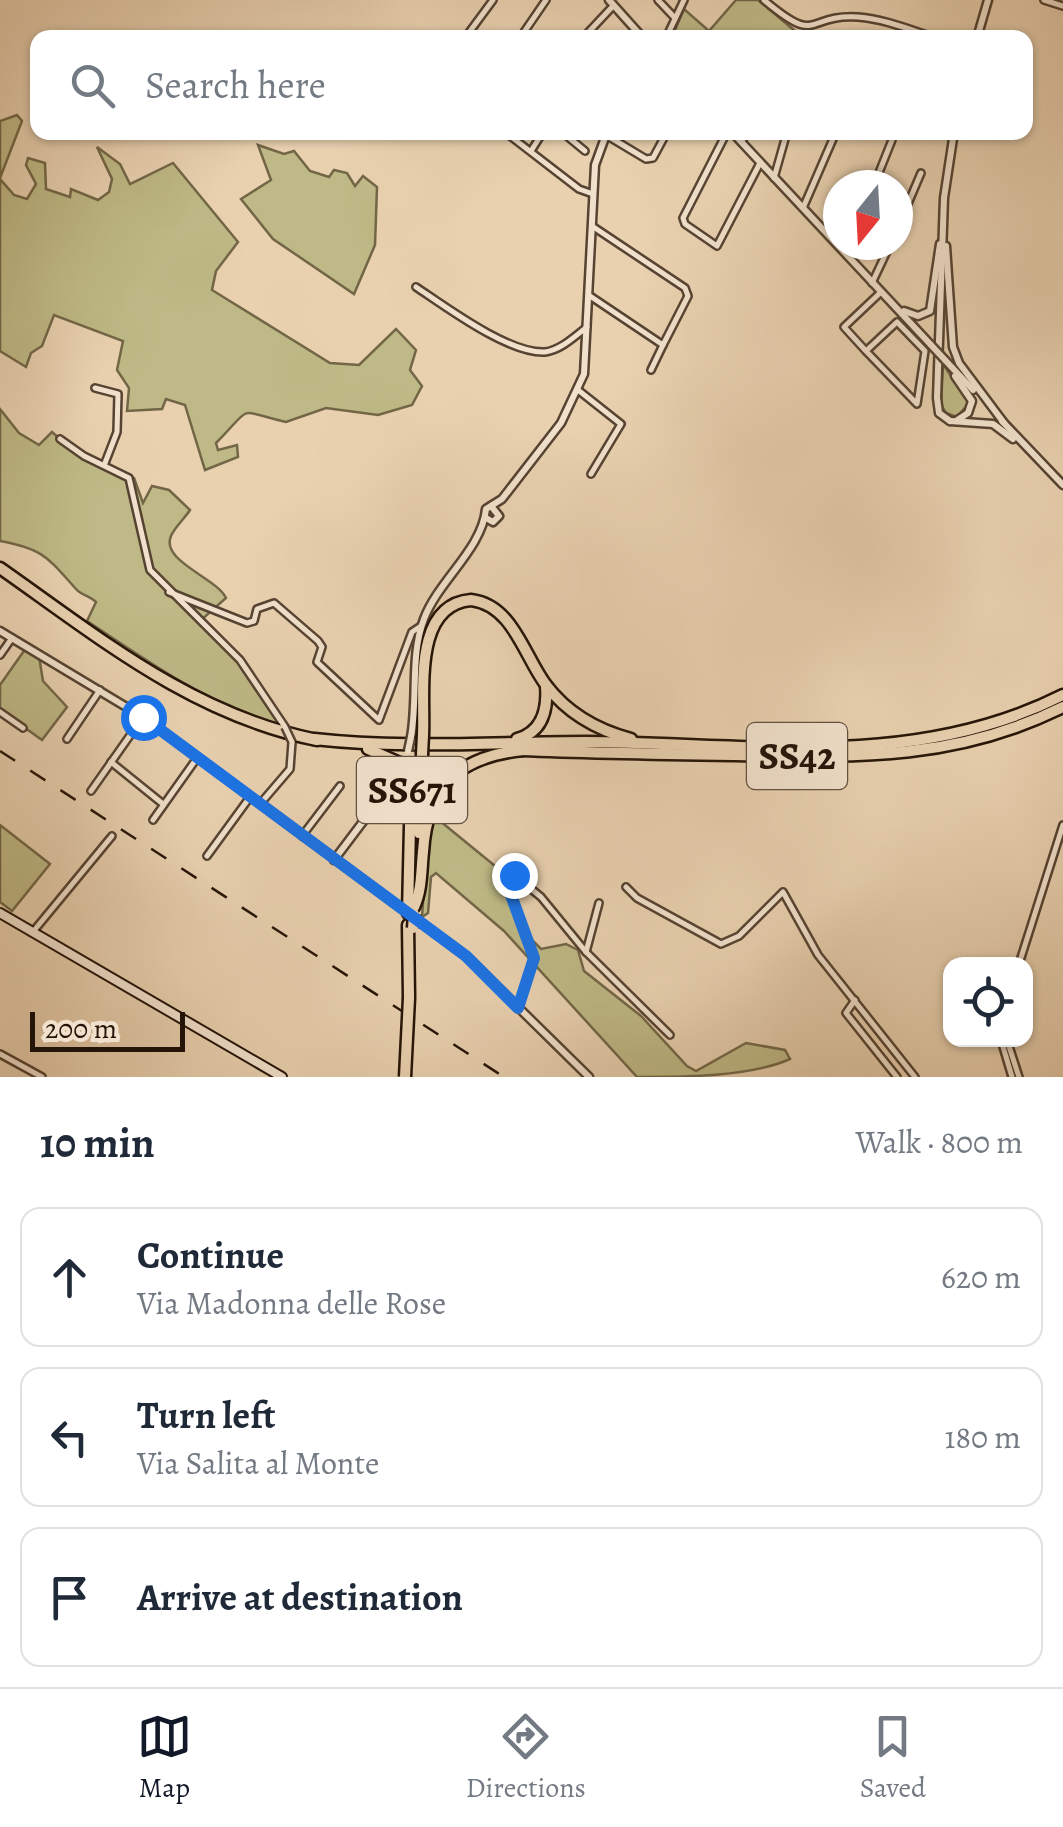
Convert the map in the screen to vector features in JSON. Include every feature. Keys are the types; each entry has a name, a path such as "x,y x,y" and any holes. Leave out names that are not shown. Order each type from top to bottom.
{"highway":[{"name":"SS42","path":"0,568 174,689 250,724 314,739 442,746 584,742 891,746 942,739 1062,704"},
{"name":"SS671","path":"412,917 422,754 417,736 428,639 438,616 457,602 476,600 497,609 546,684 576,715 610,733 632,739 726,746"},
{"path":"442,746 449,741 526,736 545,714 546,684"},
{"path":"1008,720 1063,688"},
{"name":"SS42","path":"523,750 813,757 908,754 982,740 1062,704"},
{"name":"SS671","path":"314,739 380,751 408,772 412,790 412,917 405,1077"},
{"path":"480,746 523,750"},
{"path":"412,917 424,828 444,784 483,757 523,750"}],"main road":[{"path":"0,913 282,1077"}],"street":[{"path":"471,30 492,0"},
{"path":"525,30 546,0"},
{"path":"658,0 675,18"},
{"path":"670,30 684,0"},
{"path":"764,0 794,25 811,27 862,17 908,30"},
{"path":"979,30 988,0"},
{"path":"1044,0 1063,6"},
{"path":"590,30 611,3 636,30"},
{"path":"516,140 579,189 593,194"},
{"path":"530,151 538,140"},
{"path":"572,140 585,150"},
{"path":"489,520 491,506 502,499 561,423 578,390 589,325 596,156 603,140"},
{"path":"616,140 646,159 652,158 662,140"},
{"path":"725,140 683,218 685,224 717,246 760,163"},
{"path":"739,140 823,229"},
{"path":"774,178 785,140"},
{"path":"803,208 833,140"},
{"path":"880,170 892,140"},
{"path":"883,294 913,316 930,311 953,140"},
{"path":"913,192 921,173"},
{"path":"592,226 687,292 652,370"},
{"path":"944,228 937,407 950,421 994,424 1037,459"},
{"path":"944,228 953,347 958,363 1004,423"},
{"path":"851,260 1063,485"},
{"path":"872,283 883,260"},
{"path":"416,287 485,330 539,352 554,350 589,325"},
{"path":"866,351 899,322 925,351 919,403 912,402 844,327 883,294"},
{"path":"590,296 663,345"},
{"path":"946,361 972,401 965,416 950,421"},
{"path":"95,388 118,394 117,432 105,464"},
{"path":"578,390 621,424 590,474"},
{"path":"60,438 84,456 130,478 150,570 240,660 286,728 292,742 290,769 260,804"},
{"path":"334,860 399,774 417,736 421,626 434,597 482,528 499,511 502,499"},
{"path":"491,506 499,511"},
{"path":"169,592 248,624 254,621 257,609 274,602 318,641 322,647 316,662 379,720 412,632 421,626"},
{"path":"0,631 143,717 466,956 589,1077"},
{"path":"0,656 12,638"},
{"path":"67,739 100,690"},
{"path":"0,712 23,728"},
{"path":"91,790 143,717"},
{"path":"153,820 197,758"},
{"path":"111,762 164,805"},
{"path":"302,836 340,786"},
{"path":"207,856 250,796"},
{"path":"1022,957 1063,825"},
{"path":"32,932 112,836"},
{"path":"518,1008 534,958 507,884 514,875 541,897 586,952 670,1035"},
{"path":"626,887 637,898 722,944 739,936 783,892 813,948 915,1077"},
{"path":"586,952 599,903"},
{"path":"855,1000 846,1013 897,1077"},
{"path":"1006,1047 1016,1077"},
{"path":"0,1054 42,1077"}],"shaded area":[{"path":"736,0 758,0 794,30 710,30"},
{"path":"684,9 708,30 675,30"},
{"path":"17,115 22,121 0,178 0,121"},
{"path":"258,145 284,154 294,151 310,171 329,177 334,170 347,173 355,186 363,176 377,187 375,245 354,294 273,239 241,199 271,180"},
{"path":"97,147 120,164 130,184 173,163 238,242 216,271 212,290 330,363 359,365 396,329 416,350 410,370 422,386 412,405 378,415 326,408 286,422 246,413 216,443 218,450 237,445 238,457 205,470 185,405 166,399 162,409 127,411 129,388 117,370 123,341 54,315 42,346 31,353 26,367 0,351 0,179 14,195 27,199 36,184 26,165 28,158 45,163 46,189 70,197 71,189 98,200 109,192 112,179"},
{"path":"943,364 969,403 957,417 946,413 941,405"},
{"path":"0,409 19,433 39,445 52,432 83,459 134,478 143,503 152,486 169,490 190,510 172,533 170,545 181,561 226,598 200,621 254,679 283,727 205,695 134,652 87,621 96,602 78,591 51,562 27,548 0,541"},
{"path":"26,648 39,656 43,681 67,707 42,740 0,710 0,685"},
{"path":"440,821 500,870 519,927 541,949 566,944 578,950 584,971 641,1016 687,1066 696,1071 746,1043 785,1050 790,1059 736,1073 637,1077 504,931 436,873 431,877 428,913 422,917 428,834 433,822"},
{"path":"0,825 50,864 12,911 0,902"}],"railway":[{"path":"0,751 504,1077"}],"route":[{"path":"143,717 466,956 518,1008 534,958 507,884 514,875"}]}
